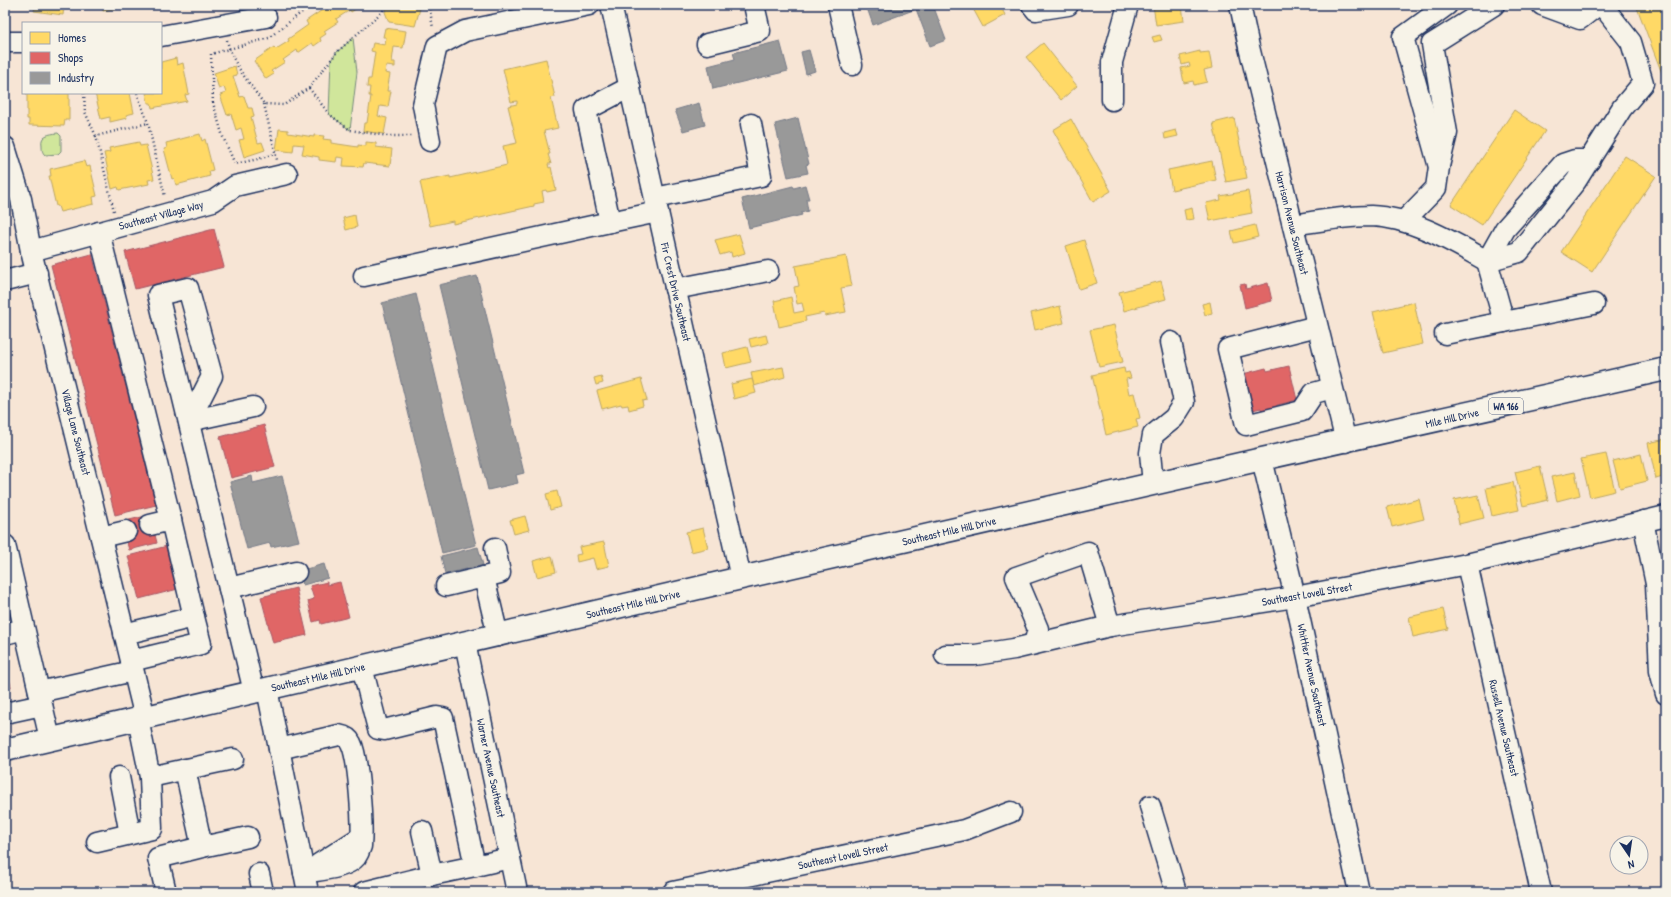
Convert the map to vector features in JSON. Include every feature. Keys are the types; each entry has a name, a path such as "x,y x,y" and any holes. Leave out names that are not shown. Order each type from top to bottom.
{"main road":[{"name":"Mile Hill Drive","path":"1262,459 1346,442 1666,370"},
{"name":"Southeast Mile Hill Drive","path":"5,750 261,691 362,666 466,644 741,578 1262,459"}],"street":[{"path":"429,138 423,105 437,46 465,32 589,5"},
{"name":"Fir Crest Drive Southeast","path":"611,5 741,578"},
{"path":"707,44 760,31 754,5"},
{"path":"838,5 852,65"},
{"path":"1032,5 1036,10 1068,5"},
{"path":"1112,100 1112,62 1128,5"},
{"name":"Harrison Avenue Southeast","path":"1240,5 1346,442"},
{"path":"1439,167 1403,37 1447,5"},
{"path":"1404,221 1436,188 1439,167 1447,134 1432,44 1494,5"},
{"path":"1542,5 1580,19 1598,5"},
{"path":"1487,261 1505,229 1563,164 1575,160 1590,160 1622,108 1643,83 1631,42 1602,5"},
{"path":"162,36 266,17"},
{"path":"5,42 22,42"},
{"path":"610,222 586,110 630,87"},
{"path":"364,276 610,222 656,205 761,176 750,124"},
{"name":"Village Lane Southeast","path":"5,147 21,199 37,273 132,666 150,777 152,829 166,892"},
{"name":"Southeast Village Way","path":"32,251 213,201 235,186 284,175"},
{"path":"1293,225 1372,216 1404,221 1450,240 1487,261 1504,322"},
{"path":"5,713 40,698 201,644 99,232"},
{"path":"675,289 768,271"},
{"path":"5,281 37,273"},
{"path":"189,421 212,376 188,288 158,295 229,588 279,749 310,878 347,864 356,856 360,848 361,837 357,760 350,741 345,736 340,735 279,749"},
{"path":"1445,334 1594,304"},
{"path":"1317,326 1228,349 1246,425 1302,411 1314,393 1332,388"},
{"path":"1152,484 1150,453 1153,435 1174,418 1184,402 1171,342"},
{"path":"189,421 253,408"},
{"name":"Whittier Avenue Southeast","path":"1262,459 1295,597 1359,892"},
{"name":"Southeast Lovell Street","path":"945,655 976,654 1014,649 1110,626 1295,597 1467,564 1666,516"},
{"path":"150,525 171,520"},
{"path":"1643,521 1656,584 1660,671 1666,694"},
{"path":"101,537 126,531"},
{"path":"5,545 50,739"},
{"path":"446,586 500,573 495,548"},
{"path":"1034,644 1038,629 1016,577 1088,552 1110,626"},
{"name":"Russell Avenue Southeast","path":"1467,564 1541,892"},
{"path":"229,588 296,572"},
{"path":"484,577 498,636"},
{"path":"124,634 194,617"},
{"path":"5,634 24,629"},
{"name":"Warner Avenue Southeast","path":"466,644 517,892"},
{"path":"362,666 378,729 384,730 437,717 442,718 475,866"},
{"path":"150,777 233,759"},
{"path":"185,769 202,847"},
{"path":"119,777 130,834"},
{"path":"1150,806 1176,892"},
{"name":"Southeast Lovell Street","path":"673,892 964,830 1011,812"},
{"path":"97,842 152,829"},
{"path":"422,831 432,875"},
{"path":"158,858 248,837"},
{"path":"364,892 510,858"}],"path":[{"path":"264,104 284,105 309,88 337,52 383,11 384,5"},
{"path":"429,5 437,46"},
{"path":"224,25 229,48 240,70 264,104 276,154 284,175"},
{"path":"229,48 211,54 213,103 223,137 235,164 276,154"},
{"path":"309,88 329,114 350,130 388,136 429,138"},
{"path":"84,94 86,112 96,136 118,227"},
{"path":"137,94 148,123 169,213"},
{"path":"96,136 148,123"}],"green space":[{"path":"353,38 357,72 350,130 329,114 331,60 337,52"},
{"path":"58,133 61,136 61,151 58,154 45,155 42,150 42,139 48,135"}],"building: Homes":[{"path":"35,5 69,5 69,7 64,6 63,15 34,11"},
{"path":"102,5 132,5 103,11"},
{"path":"335,5 362,5 351,12 350,10 336,19 338,22 324,31 326,34 320,38 321,41 314,46 312,43 298,53 297,50 283,60 285,62 271,71 274,74 266,79 254,61 274,47 276,49 289,41 288,39 308,25 306,21 328,6 329,9"},
{"path":"387,5 421,5 415,26 389,22 385,12"},
{"path":"971,5 1000,5 1005,15 983,27"},
{"path":"1153,5 1182,5 1184,21 1156,25"},
{"path":"1636,5 1666,5 1666,84"},
{"path":"385,28 406,31 403,48 394,47 392,62 395,62 395,67 386,66 385,73 390,74 387,91 391,91 388,107 380,106 378,116 387,118 384,134 363,131 364,123 367,123 371,96 369,96 370,87 367,87 368,79 371,79 375,52 371,51 373,43 385,45 386,37 383,37"},
{"path":"1160,35 1162,40 1154,42 1152,37"},
{"path":"1043,43 1077,86 1061,100 1026,57"},
{"path":"1200,51 1200,53 1209,52 1212,68 1204,70 1207,82 1194,85 1193,81 1184,83 1181,68 1190,66 1189,63 1182,65 1180,56"},
{"path":"176,58 177,65 183,63 189,94 185,95 187,101 152,108 151,103 148,103 146,94 162,94 162,62"},
{"path":"546,59 555,97 551,98 558,128 544,131 550,154 548,154 551,164 548,164 549,168 551,167 556,190 547,192 546,190 542,191 544,202 534,204 534,206 453,224 453,221 430,226 420,182 450,176 450,178 507,165 503,146 517,143 508,106 517,104 517,101 511,102 503,69"},
{"path":"235,66 237,75 233,76 240,97 244,96 248,108 252,108 254,116 251,117 258,143 262,142 265,150 244,157 239,140 244,139 241,128 236,130 231,114 227,115 220,95 226,93 224,87 219,89 214,73"},
{"path":"27,94 69,94 69,120 65,120 64,126 29,125 29,119 27,119"},
{"path":"95,94 130,94 134,113 126,115 127,118 110,122 110,117 101,119"},
{"path":"1514,110 1545,131 1482,225 1451,205"},
{"path":"1234,118 1247,178 1226,182 1213,123"},
{"path":"1071,119 1111,191 1093,202 1053,130"},
{"path":"279,129 288,130 288,133 314,137 314,135 324,136 323,139 331,140 331,143 358,147 358,145 366,146 366,142 376,143 376,147 392,149 390,166 364,163 363,167 343,166 344,158 337,157 336,162 319,160 319,157 302,154 304,145 294,144 293,152 276,150"},
{"path":"1176,130 1178,136 1165,139 1164,133"},
{"path":"200,134 202,141 205,139 213,170 209,171 210,176 176,185 174,178 172,179 164,149 167,148 166,143"},
{"path":"139,142 140,146 146,145 154,179 148,180 149,184 119,190 118,187 112,189 104,153 110,152 109,148"},
{"path":"1625,156 1656,176 1592,272 1561,252"},
{"path":"84,161 86,167 90,166 97,196 93,197 94,204 60,212 58,206 56,206 49,176 51,176 50,169"},
{"path":"1212,161 1216,180 1172,190 1168,170"},
{"path":"1248,191 1252,213 1210,221 1206,203 1221,200 1220,196"},
{"path":"1192,208 1194,219 1186,220 1184,210"},
{"path":"355,215 357,227 346,230 343,218"},
{"path":"1255,225 1258,237 1234,243 1231,231"},
{"path":"739,234 745,253 732,257 731,252 720,255 715,240"},
{"path":"1084,240 1097,283 1079,289 1066,246"},
{"path":"846,256 852,286 841,288 846,312 825,316 824,313 805,317 806,321 779,327 774,301 791,297 794,313 804,311 802,303 797,304 794,287 799,286 795,266"},
{"path":"1161,281 1166,299 1124,311 1119,292"},
{"path":"1210,302 1212,313 1205,315 1202,304"},
{"path":"1414,302 1423,344 1383,353 1373,312"},
{"path":"1060,306 1064,323 1035,330 1031,313"},
{"path":"1114,325 1123,362 1099,367 1090,330"},
{"path":"766,335 768,343 751,347 749,339"},
{"path":"747,347 751,362 726,368 723,353"},
{"path":"783,367 785,377 754,386 751,373"},
{"path":"1124,368 1125,373 1129,372 1131,378 1126,379 1129,394 1134,393 1140,418 1136,419 1138,427 1106,435 1092,375"},
{"path":"601,376 603,383 596,385 594,378"},
{"path":"641,379 647,400 642,401 643,406 629,410 628,405 622,406 621,404 602,409 597,391"},
{"path":"752,379 756,393 734,399 731,384"},
{"path":"1666,439 1666,476 1656,479 1648,443"},
{"path":"1606,454 1615,491 1590,497 1581,459"},
{"path":"1641,454 1647,481 1620,488 1613,461"},
{"path":"1540,466 1548,500 1523,506 1515,472"},
{"path":"1575,472 1580,495 1557,501 1551,477"},
{"path":"1513,482 1519,510 1492,516 1486,488"},
{"path":"557,491 561,507 550,510 546,494"},
{"path":"1478,495 1484,518 1459,524 1454,500"},
{"path":"1419,499 1424,519 1392,527 1387,507"},
{"path":"525,516 529,530 514,534 510,520"},
{"path":"703,528 708,548 691,552 686,532"},
{"path":"604,542 609,566 596,569 593,558 577,562 576,555 581,554 579,547"},
{"path":"552,556 556,572 537,577 533,561"},
{"path":"1443,609 1448,629 1413,637 1409,617"}],"building: Shops":[{"path":"214,229 224,267 135,289 125,252"},
{"path":"92,254 156,505 115,515 51,265"},
{"path":"1268,283 1272,301 1245,308 1240,285 1245,284 1246,289"},
{"path":"1289,366 1297,400 1277,405 1277,408 1262,412 1261,408 1248,411 1239,375 1266,368 1267,371"},
{"path":"264,425 275,467 231,478 220,437"},
{"path":"150,515 157,543 129,550 121,522"},
{"path":"171,545 182,588 139,599 128,556"},
{"path":"327,582 327,585 340,582 349,617 321,624 320,620 313,622 308,601 314,599 310,586"},
{"path":"296,588 307,635 273,643 261,597"},
{"path":"5,661 11,687 5,688"}],"building: Industry":[{"path":"866,5 933,5 946,40 930,46 916,9 873,25"},
{"path":"780,41 788,71 713,89 708,66 735,59 733,53"},
{"path":"809,50 815,71 806,74 801,52"},
{"path":"699,103 705,125 683,131 675,110"},
{"path":"798,118 809,164 806,165 808,173 788,177 775,124"},
{"path":"805,185 809,199 806,199 808,211 801,213 802,215 749,228 742,199 793,186 794,188"},
{"path":"477,276 524,473 516,475 518,483 488,490 439,285"},
{"path":"416,294 476,545 442,553 382,303"},
{"path":"252,476 253,483 282,476 299,541 271,547 270,543 247,549 230,482"},
{"path":"478,547 483,565 445,574 441,556"},
{"path":"324,564 328,578 303,585 299,571"}]}
